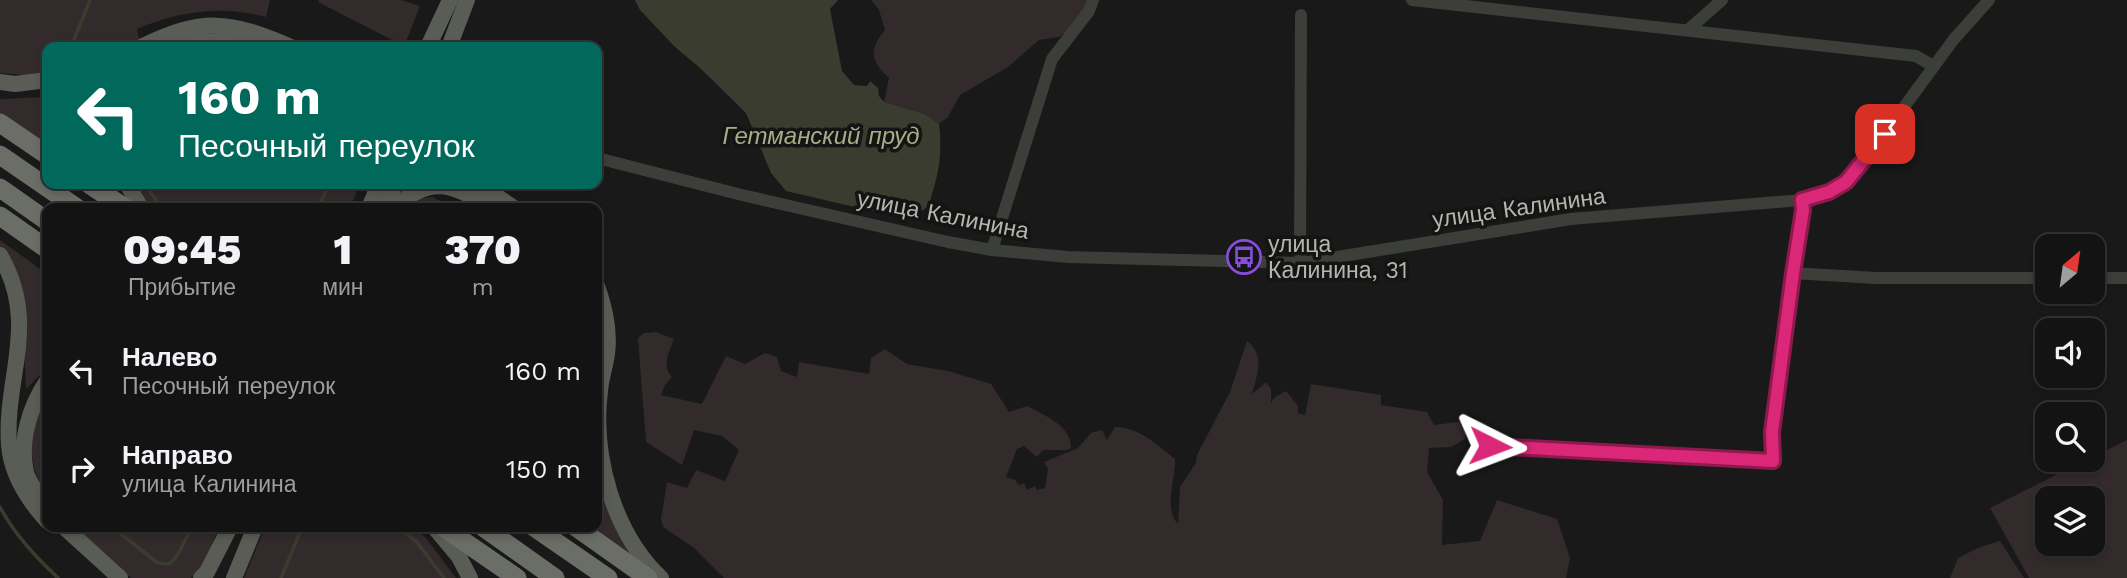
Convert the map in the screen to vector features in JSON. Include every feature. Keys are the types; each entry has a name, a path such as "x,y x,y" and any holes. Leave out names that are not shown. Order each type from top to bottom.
{"highway":[{"path":"0,122 42,151"},
{"path":"0,155 42,184"},
{"path":"0,188 42,217"},
{"path":"49,189 70,203"},
{"path":"96,189 118,203"},
{"path":"0,216 42,245"},
{"path":"450,532 517,578"},
{"path":"490,532 555,578"},
{"path":"541,532 608,578"},
{"path":"583,532 648,578"}],"main road":[{"path":"431,42 452,0"},
{"path":"437,42 452,0"},
{"path":"451,42 467,0"},
{"path":"151,42 172,32 197,26 225,26 258,33 279,42"},
{"path":"200,42 226,42"},
{"path":"0,82 15,84 42,81"},
{"path":"400,203 420,189"},
{"path":"456,189 482,203"},
{"path":"486,189 507,203"},
{"path":"0,256 17,298 20,326 9,446 24,491 42,514"},
{"path":"602,300 607,328 607,354 602,383"},
{"path":"42,388 27,425 24,448 26,473 42,499"},
{"path":"602,467 618,517 639,552 661,578"},
{"path":"57,532 107,578"},
{"path":"69,532 120,578"},
{"path":"201,578 227,532"},
{"path":"216,578 235,532"},
{"path":"234,578 254,532"},
{"path":"240,578 254,532"},
{"path":"438,532 459,557 470,578"}],"street":[{"path":"992,250 1052,59 1089,11 1093,0"},
{"path":"1412,0 1916,56 1933,66"},
{"path":"1688,30 1722,0"},
{"name":"улица Калинина","path":"602,159 751,197 992,250 1068,257 1300,263 1571,219 1802,200 1829,192 1846,182 1868,156 1933,66 1989,0"},
{"path":"1300,263 1301,15"},
{"path":"1490,446 1773,461 1772,432 1803,210 1802,200"},
{"path":"1793,273 1876,278 2035,278"},
{"path":"2105,278 2127,278"}],"shaded area":[{"path":"0,0 270,0 266,17 233,11 185,14 137,29 139,39 133,42 42,42 42,73 0,73"},
{"path":"401,0 420,6 407,39 396,42 318,2"},
{"path":"871,0 1090,0 1076,25 1059,37 1039,40 1008,67 960,95 948,117 939,124 925,114 884,102 889,78 875,61 874,49 885,30 879,10"},
{"path":"42,97 42,147 0,118 0,99"},
{"path":"135,189 358,189 352,203 144,203"},
{"path":"432,197 445,203 411,203 415,199"},
{"path":"0,240 42,270 42,373 26,389 24,341 0,251"},
{"path":"656,332 674,339 666,363 672,377 661,395 702,404 726,356 745,364 765,353 777,357 781,371 797,377 799,362 869,374 871,358 885,349 907,364 948,371 991,384 1009,412 1027,406 1056,422 1070,440 1071,448 1043,450 1037,457 1024,446 1017,449 1006,477 1015,480 1019,485 1024,483 1027,490 1035,486 1037,490 1045,488 1048,469 1044,462 1078,448 1091,433 1102,430 1107,440 1115,427 1132,430 1175,459 1171,510 1178,524 1180,487 1196,463 1197,455 1230,392 1247,341 1256,353 1259,366 1252,394 1266,382 1271,389 1271,403 1275,397 1286,391 1298,406 1298,413 1305,415 1311,384 1381,395 1381,405 1427,412 1434,425 1465,421 1465,439 1451,447 1429,448 1427,472 1443,500 1442,545 1480,541 1497,500 1557,519 1570,558 1566,578 724,578 693,547 663,527 661,519 667,482 687,488 696,470 725,481 739,450 722,436 694,430 682,465 646,442 638,338 644,333"},
{"path":"42,404 42,487 32,456 37,417"},
{"path":"2127,440 2127,578 2029,578 1990,508 2062,472 2105,472 2105,451"},
{"path":"602,488 608,507 632,555 592,532 602,532"},
{"path":"80,532 217,532 204,564 191,578 131,578"},
{"path":"263,532 419,532 456,578 244,578"},
{"path":"2000,541 2024,578 1950,578 1958,558"}],"water":[{"name":"Гетманский пруд","path":"635,0 838,0 830,9 842,71 854,85 867,86 870,81 878,88 879,96 884,102 925,114 939,124 939,166 928,207 911,216 889,215 786,191 771,173 746,113 675,47 640,10"}],"waterway":[{"path":"73,42 90,0"},
{"path":"148,189 159,203"},
{"path":"320,203 327,189"},
{"path":"0,507 26,545 58,578"},
{"path":"118,532 158,563 169,564 177,556 189,532"},
{"path":"281,578 300,532"},
{"path":"404,532 416,541 444,578"}],"place":[{"name":"улица Калинина, 31","path":"1244,257"}],"route":[{"path":"1490,446 1773,461 1772,432 1803,210 1802,200 1829,192 1846,182 1885,134"}]}
